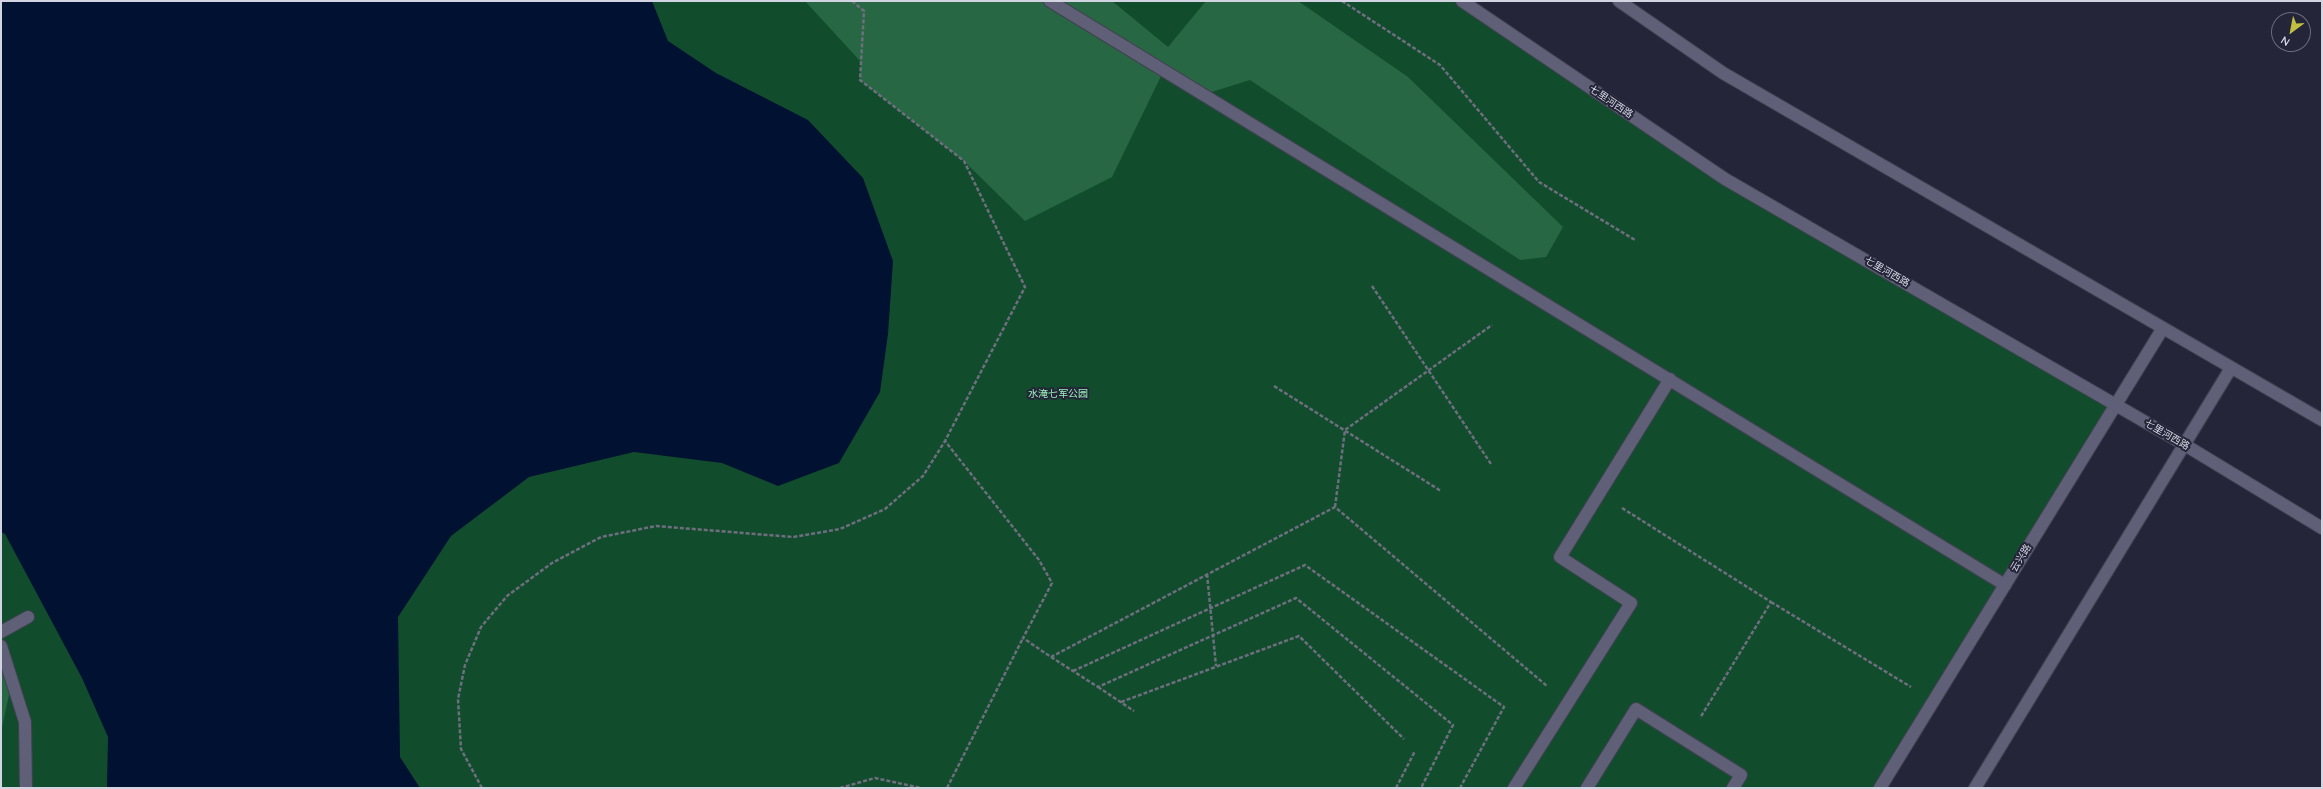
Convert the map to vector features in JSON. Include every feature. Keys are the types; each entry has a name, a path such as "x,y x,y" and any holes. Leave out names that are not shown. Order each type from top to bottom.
{"street":[{"path":"1050,1 2005,585"},
{"name":"七里河西路","path":"1462,1 1725,178 2185,445 2322,528"},
{"path":"1619,1 1722,73 2322,420"},
{"name":"云兴路","path":"1880,788 2114,405 2163,328"},
{"path":"1975,788 2232,368"},
{"path":"1514,788 1631,603 1560,557 1670,379"},
{"path":"1,632 28,617"},
{"path":"1,646 25,722 26,788"},
{"path":"1587,788 1636,709 1741,775 1733,788"}],"path":[{"path":"482,788 461,749 458,699 465,665 481,627 507,596 545,568 601,537 656,526 793,537 840,529 885,509 923,476 945,442 1025,287 964,160 860,80 864,11 852,1"},
{"path":"1342,1 1440,65 1539,182 1635,240"},
{"path":"1372,286 1491,464"},
{"path":"1335,507 1345,430 1492,325"},
{"path":"1274,386 1440,491"},
{"path":"945,442 1039,560 1052,583 947,788"},
{"path":"1599,493 1771,602 1934,701"},
{"path":"1051,656 1335,507"},
{"path":"1335,507 1567,703"},
{"path":"1073,671 1305,565 1504,707 1460,788"},
{"path":"1207,574 1212,608 1216,666"},
{"path":"1098,687 1296,598 1453,725 1421,788"},
{"path":"1686,741 1771,602"},
{"path":"1120,702 1299,636 1404,739"},
{"path":"1023,638 1134,711"},
{"path":"1396,788 1415,751"},
{"path":"840,788 875,778 921,788"}],"green space":[{"name":"水淹七军公园","path":"1,1 1462,1 1689,155 2114,405 1880,788 1,788"},
{"path":"805,1 1112,1 1168,47 1206,1 1298,1 1408,77 1563,227 1546,257 1520,260 1250,80 1205,94 1164,70 1112,177 1025,221 964,161 860,80 861,62"},
{"path":"1,646 12,681 1,732"}],"water":[{"path":"1,1 652,1 668,41 716,73 808,120 863,178 893,261 888,334 880,392 839,463 778,486 722,463 634,452 529,477 451,536 398,617 400,757 420,788 107,788 108,737 82,678 5,534 1,532"}]}
